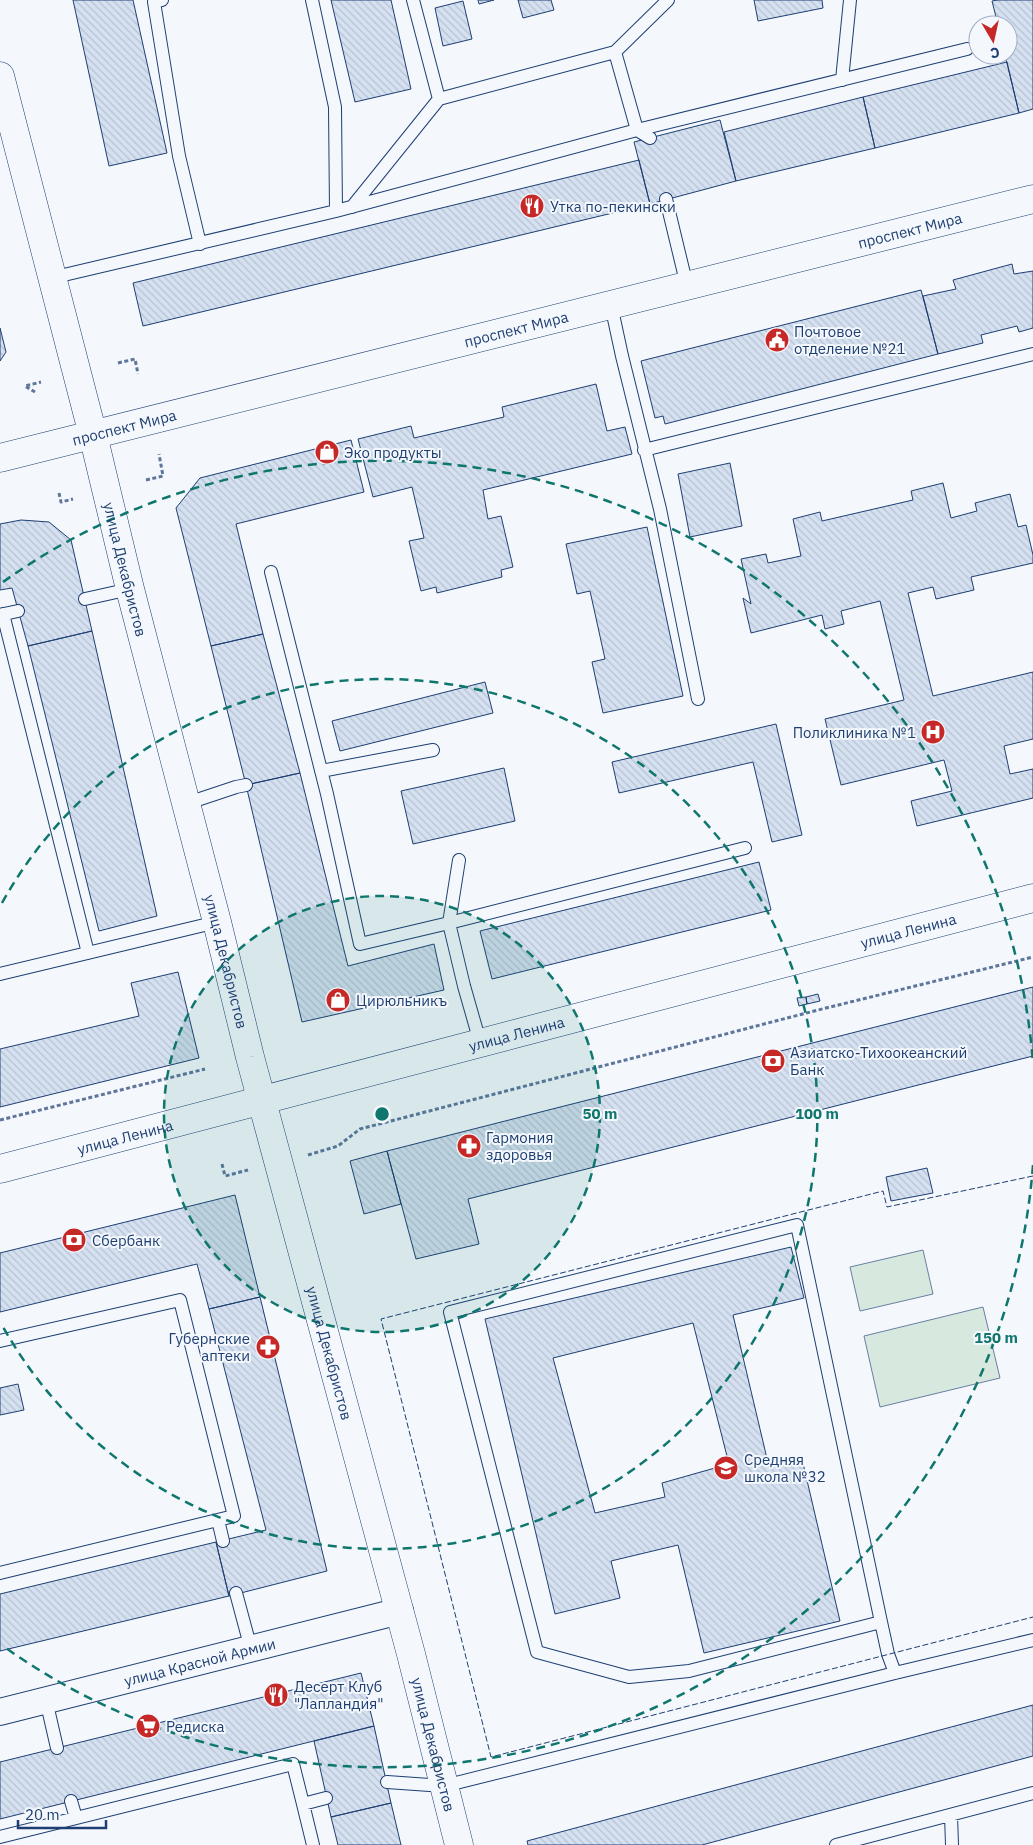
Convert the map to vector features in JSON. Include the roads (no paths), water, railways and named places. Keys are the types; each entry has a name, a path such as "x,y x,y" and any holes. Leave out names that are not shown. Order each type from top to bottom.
{"main road":[{"name":"улица Декабристов","path":"0,76 250,1057 400,1611 459,1845"},
{"name":"проспект Мира","path":"0,458 1033,199"},
{"name":"улица Ленина","path":"0,1169 263,1102 480,1042 1033,898"}],"street":[{"name":"улица Красной Армии","path":"0,1712 400,1611"}],"lane":[{"path":"162,0 154,2 179,156 200,244"},
{"path":"312,0 335,106 336,211"},
{"path":"414,0 439,99"},
{"path":"352,207 439,99 615,52 668,0"},
{"path":"842,80 850,0"},
{"path":"52,278 352,207 637,130 967,49"},
{"path":"615,52 637,130 650,138"},
{"path":"666,199 687,286"},
{"path":"612,305 644,450 660,509 698,699"},
{"path":"644,450 1033,354"},
{"path":"271,572 321,771 360,944 745,848"},
{"path":"85,599 130,589"},
{"path":"18,611 1,615 88,953"},
{"path":"321,771 433,750"},
{"path":"185,804 246,785"},
{"path":"459,860 449,923 480,1042"},
{"path":"0,974 217,922"},
{"path":"881,1622 689,1671 629,1677 537,1652 450,1312 797,1225 888,1654 895,1672"},
{"path":"0,1341 180,1300 234,1516 0,1573"},
{"path":"218,1520 223,1540"},
{"path":"236,1593 251,1648"},
{"path":"387,1782 444,1786 895,1672 1033,1640"},
{"path":"46,1700 57,1748"},
{"path":"0,1837 293,1764 313,1845"},
{"path":"836,1845 1033,1793"},
{"path":"303,1804 326,1798"},
{"path":"71,1801 76,1818"},
{"path":"951,1815 952,1845"}],"place":[{"name":"Утка по-пекински","path":"532,206"},
{"name":"Почтовое отделение №21","path":"777,340"},
{"name":"Эко продукты","path":"327,452"},
{"name":"Поликлиника №1","path":"933,732"},
{"name":"Цирюльникъ","path":"338,1000"},
{"name":"Азиатско-Тихоокеанский Банк","path":"773,1061"},
{"name":"Гармония здоровья","path":"469,1146"},
{"name":"Сбербанк","path":"74,1240"},
{"name":"Губернские аптеки","path":"268,1347"},
{"name":"Средняя школа №32","path":"726,1468"},
{"name":"Десерт Клуб \"Лапландия\"","path":"276,1695"},
{"name":"Редиска","path":"148,1726"}]}
